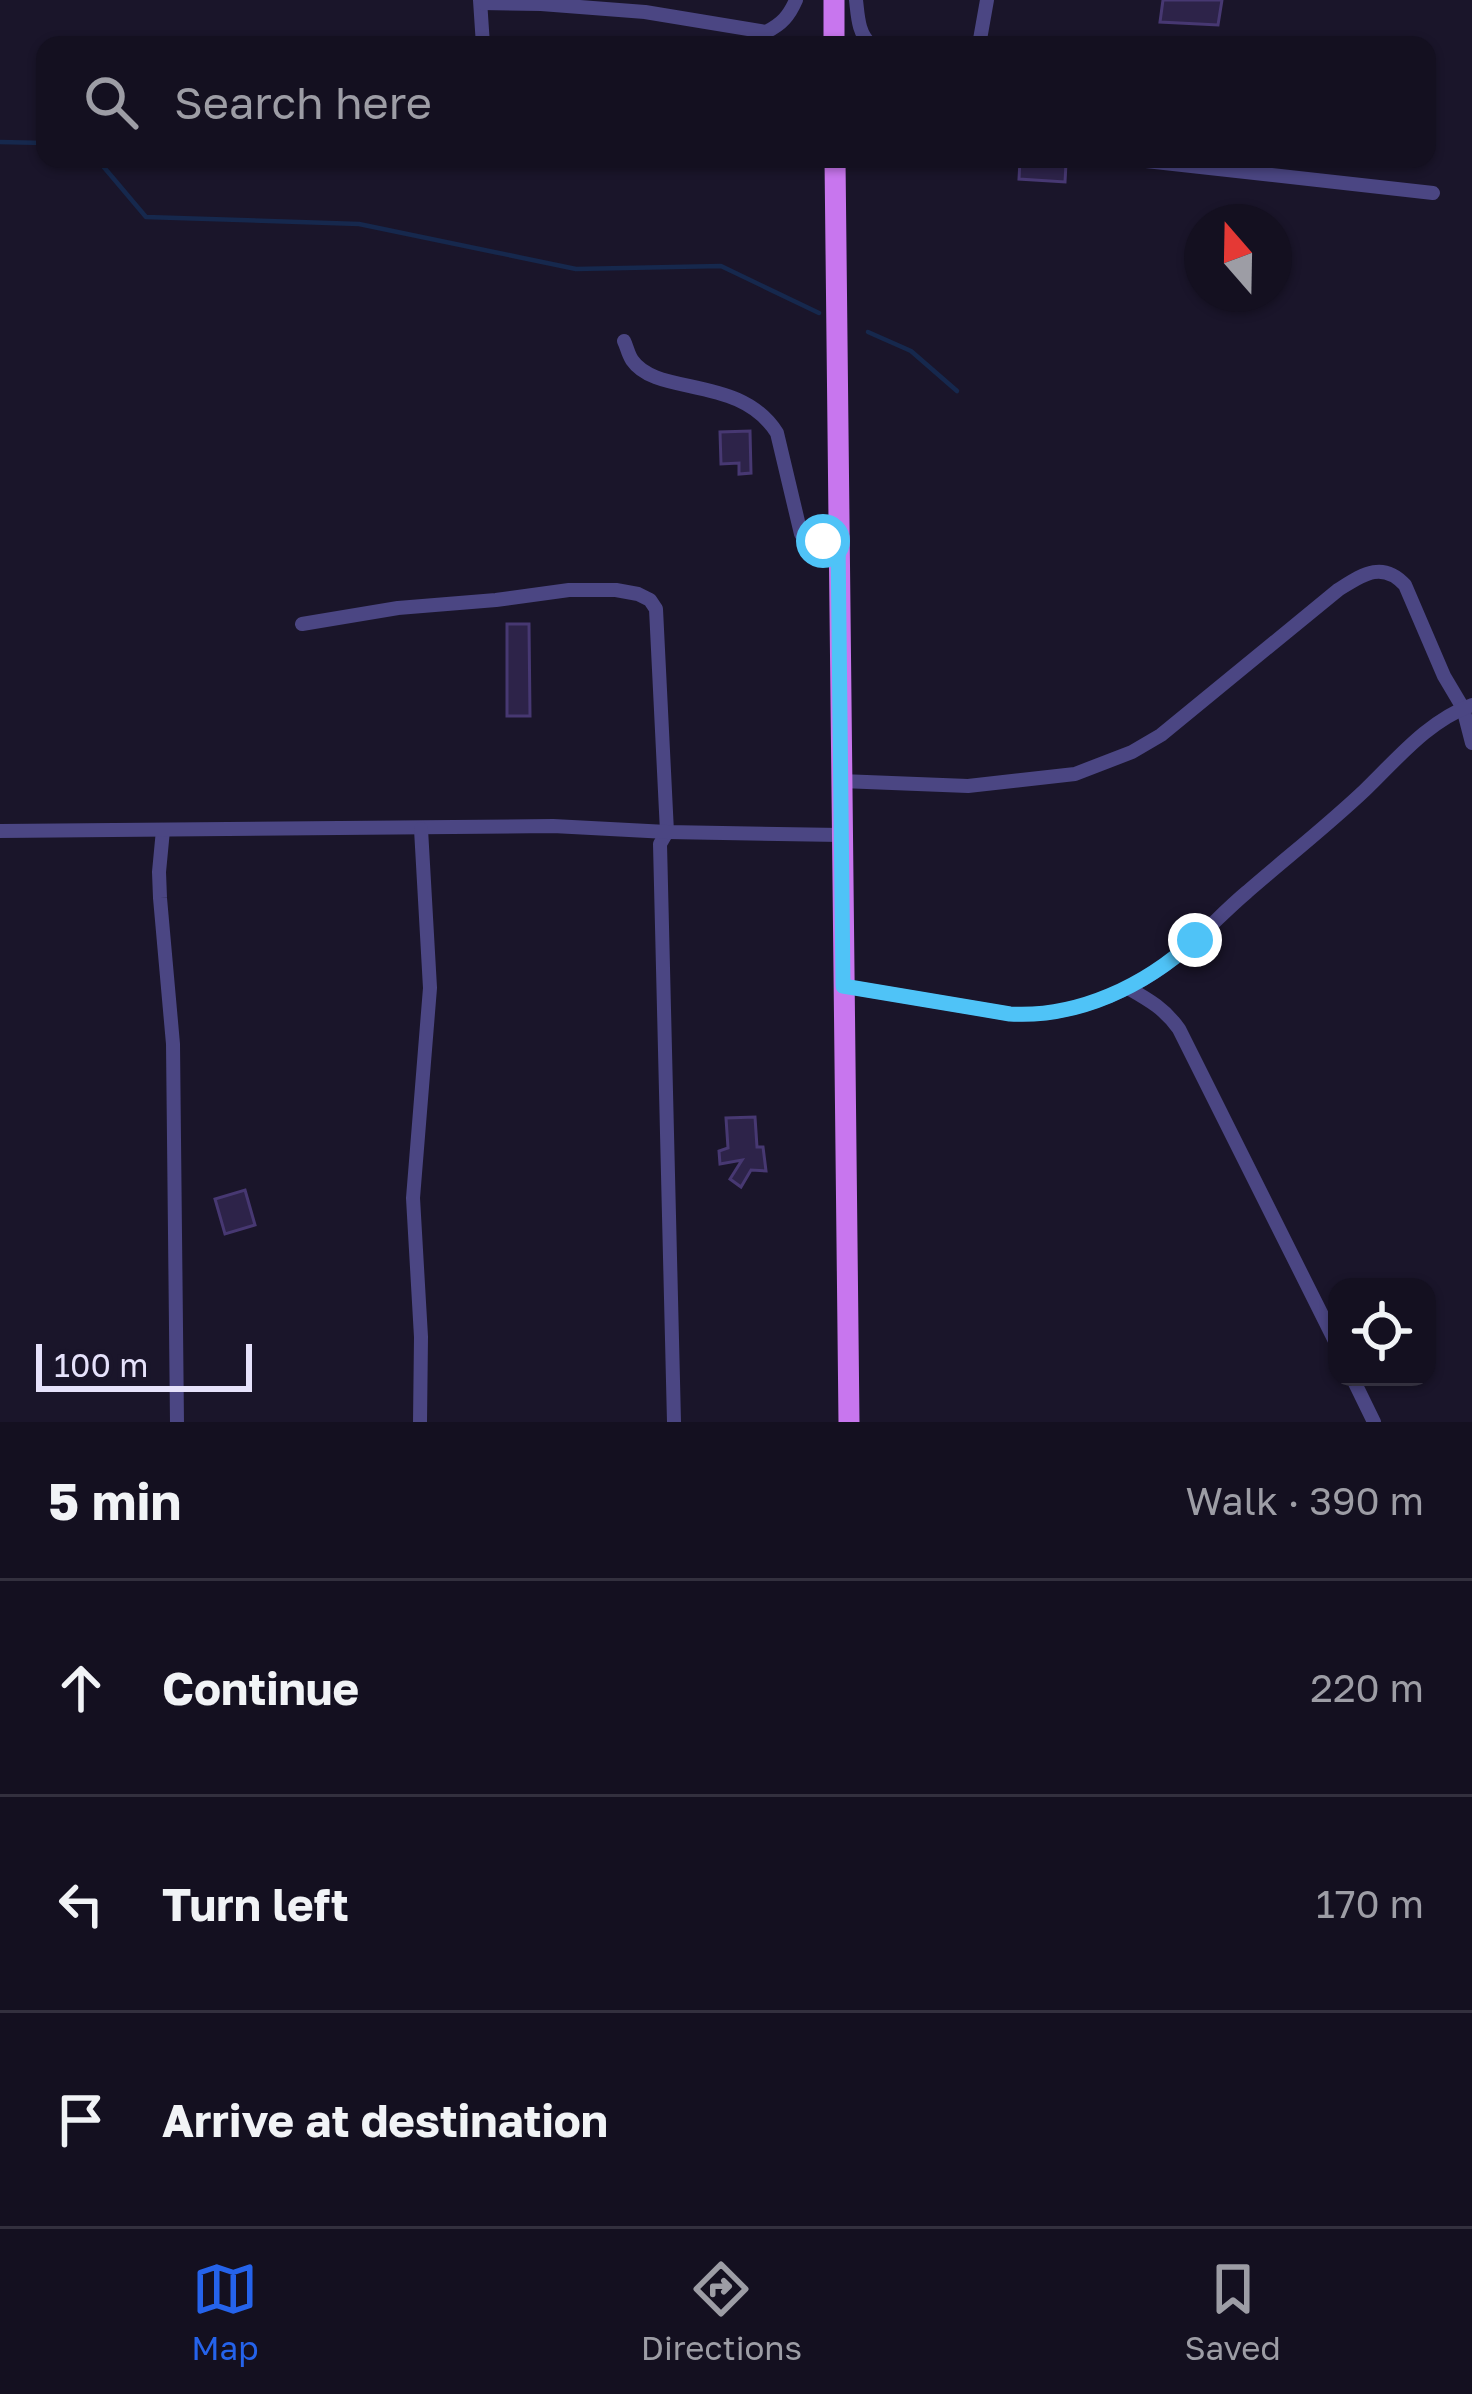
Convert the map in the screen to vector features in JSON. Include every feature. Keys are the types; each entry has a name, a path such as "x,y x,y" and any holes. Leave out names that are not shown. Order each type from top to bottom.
{"main road":[{"path":"834,0 834,36"},
{"path":"835,168 849,1422"}],"street":[{"path":"482,36 480,2 645,12 766,32 780,26 796,0"},
{"path":"856,0 862,36"},
{"path":"981,36 987,0"},
{"path":"1209,168 1432,193"},
{"path":"624,341 641,369 668,381 719,391 768,420 776,433 801,534 808,539 838,539"},
{"path":"841,781 968,786 1099,767 1161,735 1338,590 1360,576 1380,571 1394,574 1405,585 1444,676 1467,706 1472,742"},
{"path":"302,624 398,608 569,590 616,590 650,600 656,609 667,832 660,844 674,1422"},
{"path":"843,986 1035,1016 1128,988 1177,956 1420,737 1467,706"},
{"path":"0,830 553,826 841,835"},
{"path":"420,1422 421,1337 413,1198 430,988 421,829"},
{"path":"163,830 160,898 173,1044 177,1422"},
{"path":"1128,988 1156,1004 1179,1029 1328,1327"},
{"path":"1356,1386 1374,1422"}],"building":[{"path":"1163,0 1222,0 1218,25 1160,22"},
{"path":"1020,168 1066,168 1065,182 1019,179"},
{"path":"750,431 751,473 739,474 739,463 721,464 720,432"},
{"path":"507,624 529,624 530,716 507,716"},
{"path":"755,1117 757,1147 763,1147 766,1171 751,1170 741,1187 730,1179 742,1160 720,1164 719,1151 728,1148 726,1118"},
{"path":"245,1190 255,1225 225,1234 215,1199"}],"waterway":[{"path":"0,142 36,143"},
{"path":"105,168 146,217 359,224 576,269 721,266 819,313"},
{"path":"868,332 911,351 957,391"}],"route":[{"path":"823,541 838,539 843,986 1035,1016 1128,988 1195,940"}]}
